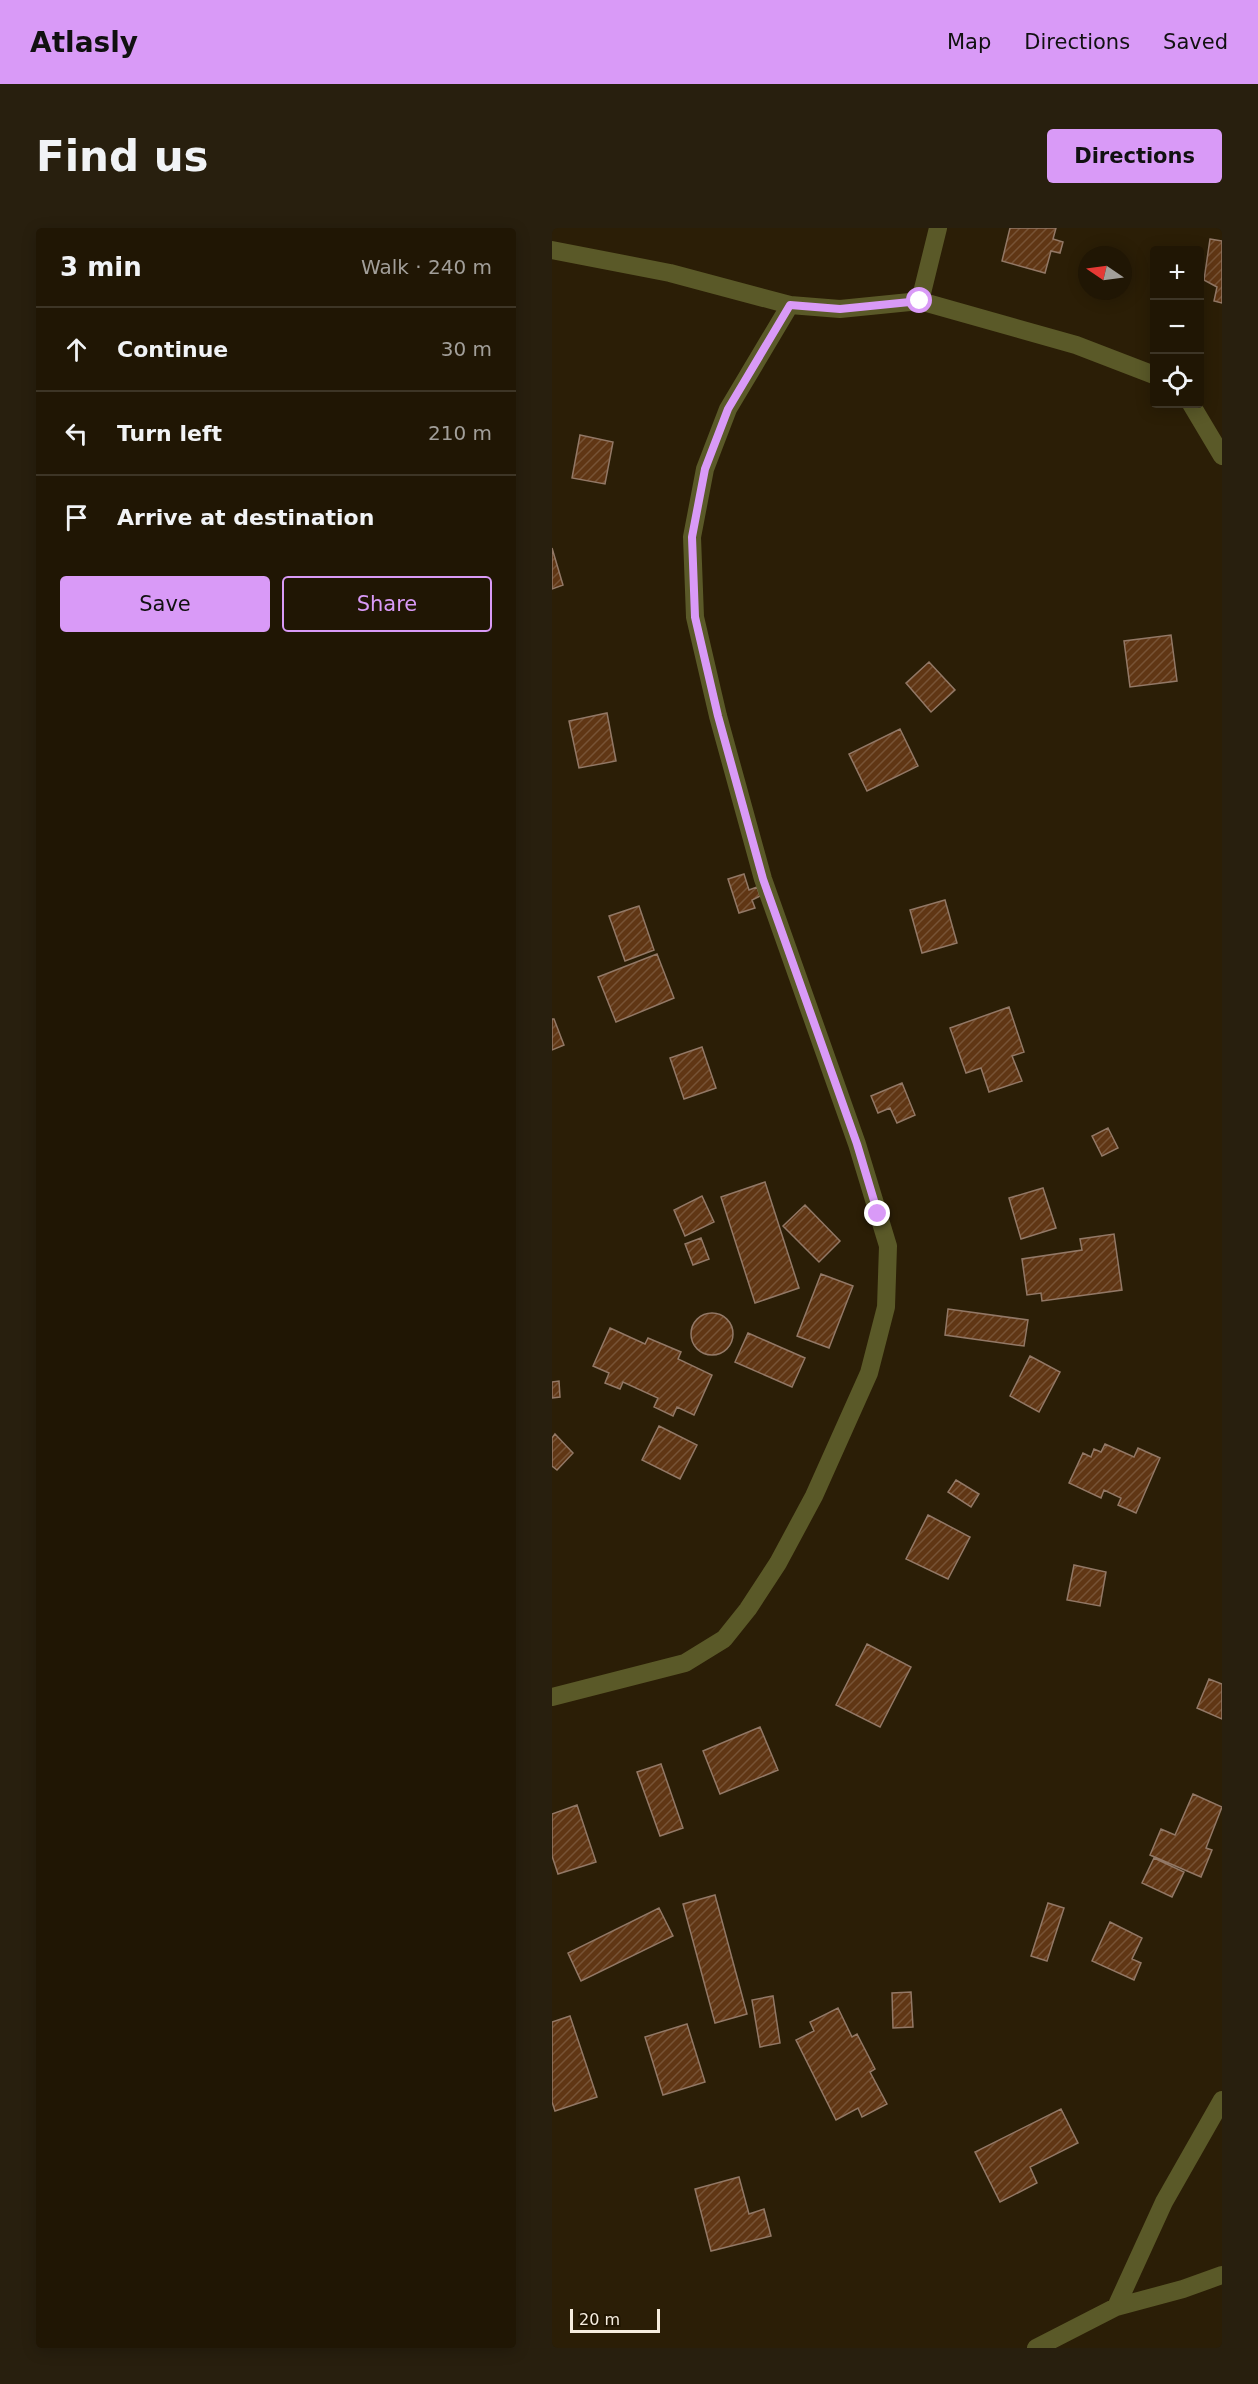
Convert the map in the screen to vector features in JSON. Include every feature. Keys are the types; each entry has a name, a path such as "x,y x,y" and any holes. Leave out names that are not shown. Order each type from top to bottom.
{"street":[{"path":"920,301 938,228"},
{"path":"552,250 670,273 790,305 840,309 920,301 1076,345 1150,373"},
{"path":"552,1697 685,1663 724,1639 748,1609 777,1563 813,1496 869,1373 886,1307 888,1246 857,1144 763,879 718,716 695,617 692,537 705,469 728,409 790,305"},
{"path":"1193,408 1222,456"},
{"path":"1116,2307 1164,2202 1222,2100"},
{"path":"1036,2348 1116,2307 1222,2275"}],"building":[{"path":"1010,228 1056,228 1053,239 1063,242 1060,253 1051,251 1045,273 1002,261"},
{"path":"1210,239 1222,241 1222,303 1214,301 1217,287 1204,280"},
{"path":"580,435 613,442 605,484 572,478"},
{"path":"552,548 563,585 552,589"},
{"path":"1171,635 1177,681 1130,687 1124,641"},
{"path":"929,662 955,690 931,712 906,683"},
{"path":"607,713 616,761 579,768 569,721"},
{"path":"900,729 918,766 867,791 849,754"},
{"path":"744,874 749,890 757,887 760,896 752,900 755,908 739,913 728,879"},
{"path":"945,900 957,943 922,953 910,910"},
{"path":"639,906 654,950 625,961 609,916"},
{"path":"657,954 674,998 616,1022 598,977"},
{"path":"1009,1007 1024,1052 1012,1056 1022,1081 989,1092 981,1068 966,1073 950,1028"},
{"path":"552,1019 554,1019 564,1045 552,1050"},
{"path":"702,1047 716,1088 684,1099 670,1058"},
{"path":"902,1083 915,1115 897,1123 890,1108 878,1113 871,1096"},
{"path":"1108,1128 1118,1148 1102,1156 1092,1136"},
{"path":"765,1182 799,1288 755,1303 721,1197"},
{"path":"1043,1188 1056,1228 1021,1239 1009,1198"},
{"path":"702,1196 714,1222 685,1236 674,1210"},
{"path":"805,1205 840,1241 819,1262 783,1226"},
{"path":"1114,1234 1122,1290 1042,1301 1041,1293 1027,1295 1022,1259 1082,1250 1080,1239"},
{"path":"701,1238 709,1259 693,1265 685,1244"},
{"path":"821,1274 853,1286 829,1348 797,1336"},
{"path":"948,1309 1028,1320 1024,1346 945,1335"},
{"path":"712,1313 720,1314 727,1319 732,1326 732,1342 727,1349 720,1354 712,1355 704,1354 697,1349 692,1342 691,1334 692,1326 697,1319 704,1314"},
{"path":"610,1328 645,1344 648,1338 681,1352 678,1359 712,1375 694,1415 677,1407 673,1416 654,1407 658,1398 623,1382 620,1389 605,1383 609,1373 593,1366"},
{"path":"748,1333 805,1358 792,1387 735,1362"},
{"path":"1030,1356 1060,1372 1039,1412 1010,1396"},
{"path":"559,1381 560,1397 552,1398 552,1382"},
{"path":"659,1426 697,1445 680,1479 642,1460"},
{"path":"555,1434 573,1453 557,1470 552,1466 552,1438"},
{"path":"1105,1444 1134,1457 1138,1448 1160,1458 1136,1513 1118,1505 1121,1498 1104,1490 1101,1498 1069,1483 1083,1453 1091,1457 1094,1449 1101,1452"},
{"path":"956,1480 979,1494 971,1507 948,1492"},
{"path":"928,1515 970,1537 948,1579 906,1559"},
{"path":"1074,1565 1106,1572 1100,1606 1067,1600"},
{"path":"867,1644 911,1667 880,1727 836,1705"},
{"path":"1209,1679 1222,1684 1222,1719 1197,1708"},
{"path":"760,1727 778,1770 720,1794 703,1751"},
{"path":"661,1764 683,1828 660,1836 637,1772"},
{"path":"1193,1794 1222,1807 1206,1848 1212,1850 1201,1877 1150,1855 1161,1829 1175,1835"},
{"path":"577,1805 596,1862 558,1874 552,1856 552,1814"},
{"path":"1154,1858 1184,1872 1172,1897 1142,1883"},
{"path":"715,1895 747,2014 715,2023 683,1904"},
{"path":"1048,1903 1064,1908 1047,1961 1031,1956"},
{"path":"659,1908 673,1936 581,1981 568,1953"},
{"path":"1110,1922 1142,1938 1132,1959 1141,1963 1134,1980 1092,1961"},
{"path":"911,1992 913,2027 893,2028 892,1993"},
{"path":"773,1996 780,2043 760,2047 752,2000"},
{"path":"838,2008 852,2037 857,2034 875,2069 870,2072 887,2104 862,2117 858,2108 836,2120 796,2040 814,2031 810,2022"},
{"path":"570,2016 597,2097 555,2111 552,2102 552,2022"},
{"path":"687,2024 705,2082 663,2095 645,2037"},
{"path":"1061,2109 1078,2143 1030,2167 1037,2183 1000,2202 975,2152"},
{"path":"739,2177 749,2214 764,2209 771,2236 711,2251 695,2189"}],"route":[{"path":"878,1214 857,1144 763,879 718,716 695,617 692,537 705,469 728,409 790,305 840,309 920,301"}]}
